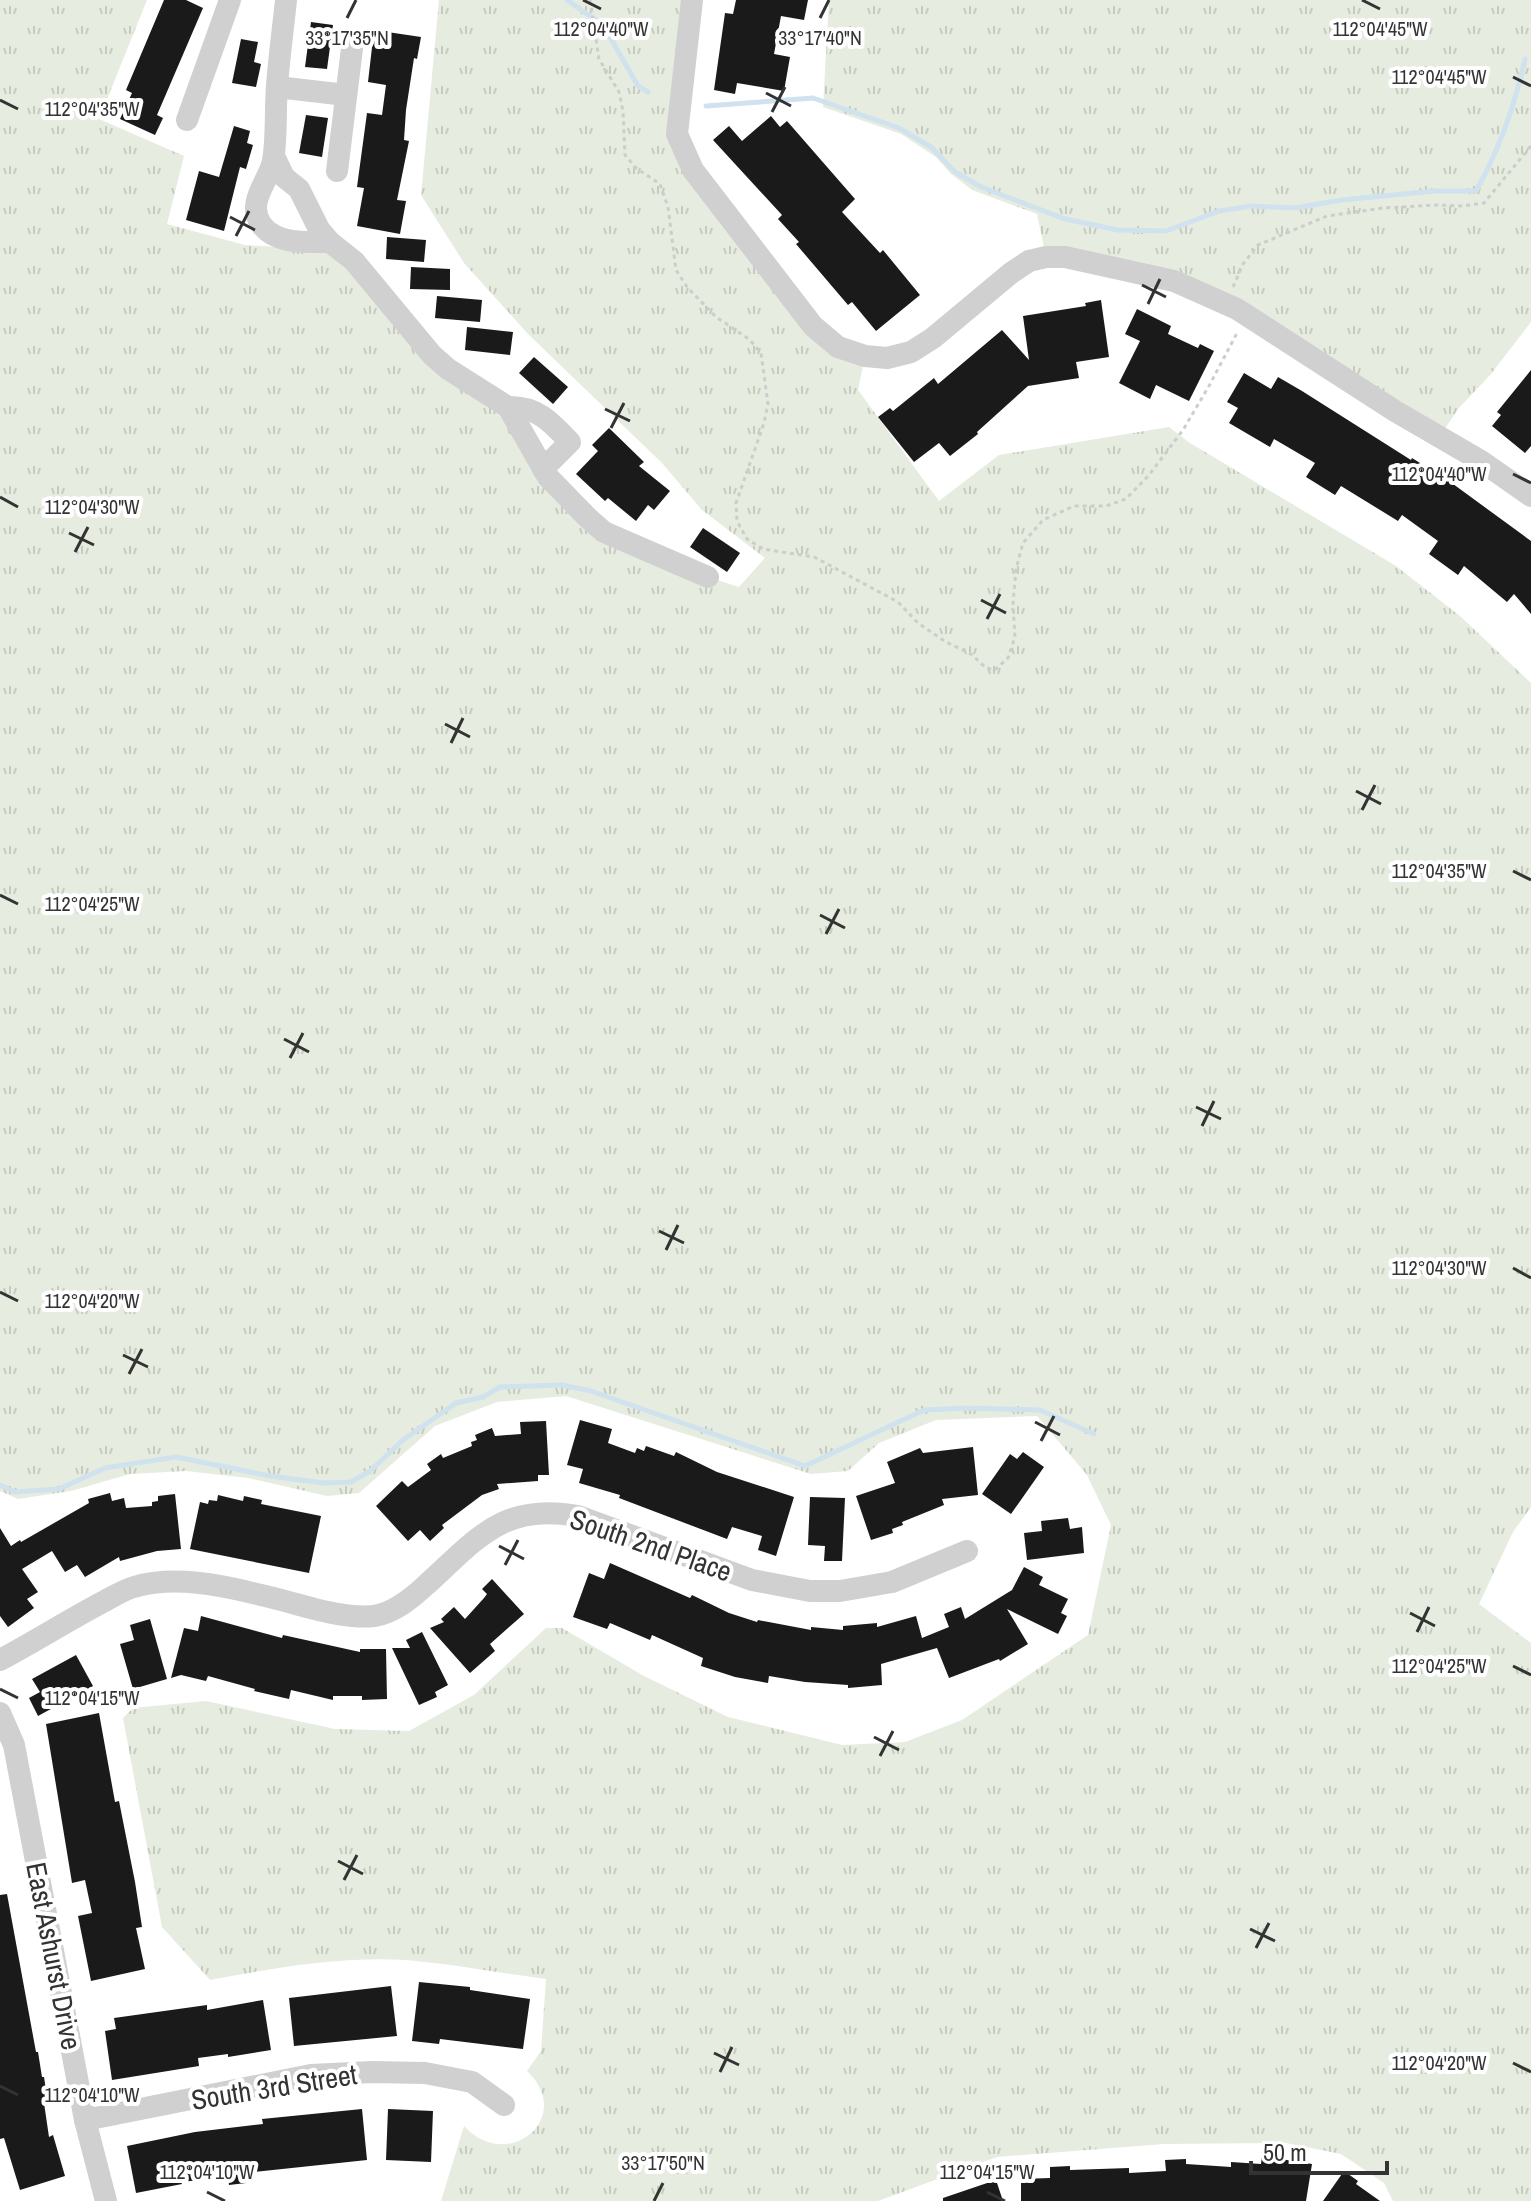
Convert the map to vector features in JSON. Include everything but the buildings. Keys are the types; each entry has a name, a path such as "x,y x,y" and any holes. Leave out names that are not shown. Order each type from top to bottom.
{"street":[{"path":"187,120 230,0"},
{"path":"286,0 274,156 270,174 259,190 256,210 261,224 273,235 297,242 330,242"},
{"path":"692,0 677,134 693,170 813,326 838,347 865,356 887,358 911,352 1029,261 1065,257 1174,281 1237,309 1395,411 1481,461 1531,496"},
{"path":"337,171 353,40"},
{"path":"277,87 346,95"},
{"path":"274,156 284,177 299,189 319,229 330,242 354,261 432,355 448,369 508,407 548,477 604,532 708,577"},
{"path":"508,407 524,406 547,417 570,442 543,469"},
{"name":"South 2nd Place","path":"0,1660 133,1587 166,1582 220,1585 352,1616 376,1616 394,1609 416,1594 478,1538 509,1519 551,1510 578,1516 752,1580 810,1591 840,1591 892,1582 967,1551"},
{"name":"East Ashurst Drive","path":"0,1713 14,1745 85,2120 106,2201"},
{"name":"South 3rd Street","path":"85,2120 311,2075 372,2072 425,2073 472,2082 504,2105"}],"path":[{"path":"590,0 599,59 619,92 625,155 636,168 660,184 668,207 676,270 687,287 716,317 749,339 761,353 768,404 736,503 737,521 747,539 763,549 814,557 898,602 918,623 971,654 986,668 995,670 1008,658 1015,637 1013,604 1016,569 1023,543 1043,520 1074,506 1106,506 1126,499 1149,475 1183,430 1240,325 1233,283 1258,245 1327,216 1383,208 1484,203 1531,146"}],"green space":[{"path":"0,0 147,0 99,119 184,156 167,224 245,245 322,250 354,261 432,355 508,407 588,518 708,577 739,587 765,558 702,510 662,463 528,334 464,263 421,195 439,0 692,0 677,134 813,326 865,356 858,390 939,501 999,455 1169,427 1190,443 1396,566 1460,616 1531,683 1531,1507 1513,1532 1479,1604 1531,1643 1531,2201 1393,2201 1384,2183 1341,2154 1286,2143 1164,2144 997,2157 878,2201 441,2201 464,2126 481,2139 499,2144 516,2142 530,2134 540,2121 544,2106 540,2089 527,2071 541,2051 546,1979 381,1959 307,1964 210,1980 162,1927 123,1718 133,1708 206,1701 335,1729 409,1731 474,1695 546,1628 562,1628 644,1676 728,1717 842,1745 905,1742 962,1720 1088,1635 1111,1525 1087,1475 1037,1416 936,1420 879,1443 848,1471 811,1474 566,1396 497,1402 435,1426 359,1493 327,1496 248,1478 186,1471 130,1474 71,1491 18,1499 0,1491"},
{"path":"829,0 1531,0 1531,322 1491,374 1459,408 1439,437 1237,309 1046,257 1037,214 972,190 936,157 901,134 823,107"}],"waterway":[{"path":"567,0 603,25 638,86 648,92"},
{"path":"706,106 813,98 899,128 931,147 955,172 981,187 1065,219 1118,230 1166,231 1219,211 1252,206 1295,208 1434,191 1476,191 1505,127 1525,59"},
{"path":"0,1485 15,1492 59,1489 105,1468 176,1457 270,1476 324,1483 351,1482 370,1471 403,1440 456,1403 483,1397 500,1387 562,1385 591,1391 805,1466 924,1410 1040,1410 1094,1434"}]}
